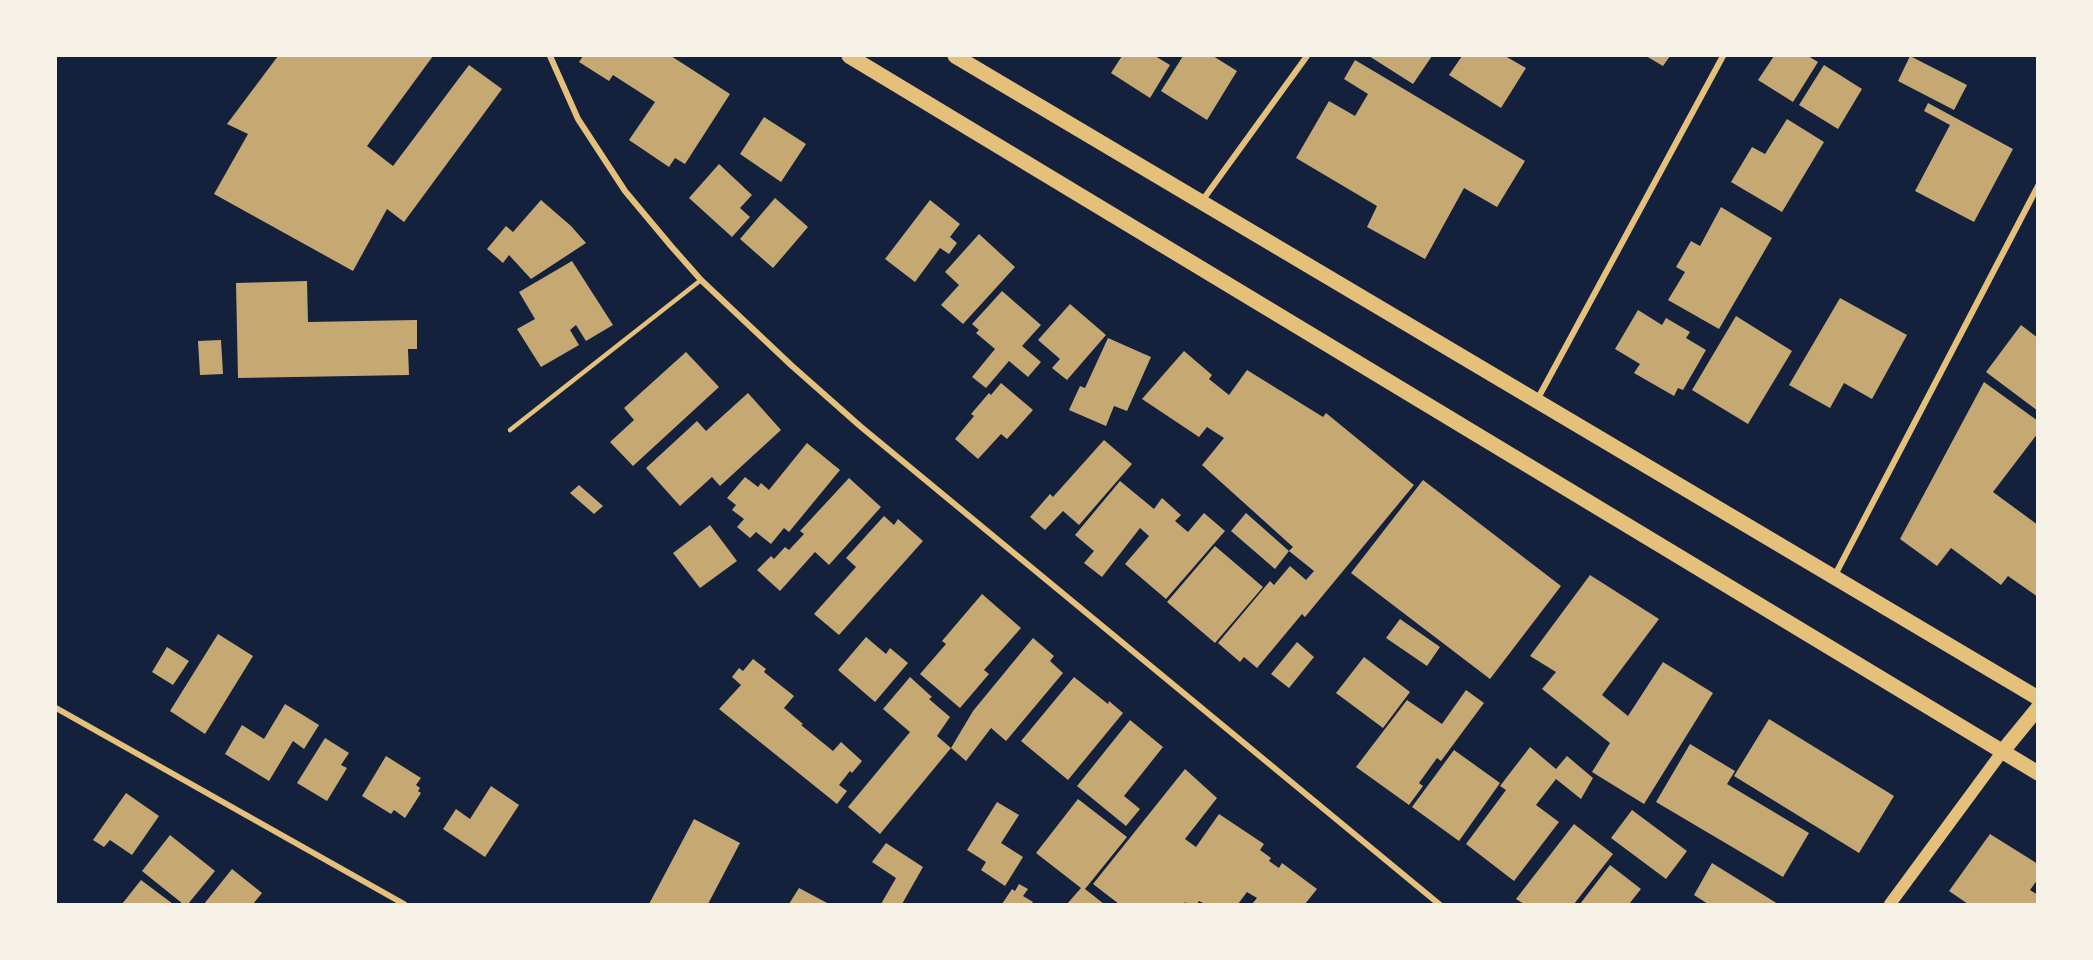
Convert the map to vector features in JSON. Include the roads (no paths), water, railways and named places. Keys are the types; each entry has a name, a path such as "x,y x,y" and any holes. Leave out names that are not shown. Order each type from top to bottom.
{"main road":[{"path":"849,56 2037,773"},
{"path":"956,56 2037,698"},
{"path":"1890,904 2037,708"}],"street":[{"path":"550,56 578,118 625,191 700,280 860,426 1439,904"},
{"path":"1202,202 1307,56"},
{"path":"1537,401 1724,56"},
{"path":"1834,577 2037,186"},
{"path":"56,708 404,904"}],"lane":[{"path":"510,430 700,280"}]}
